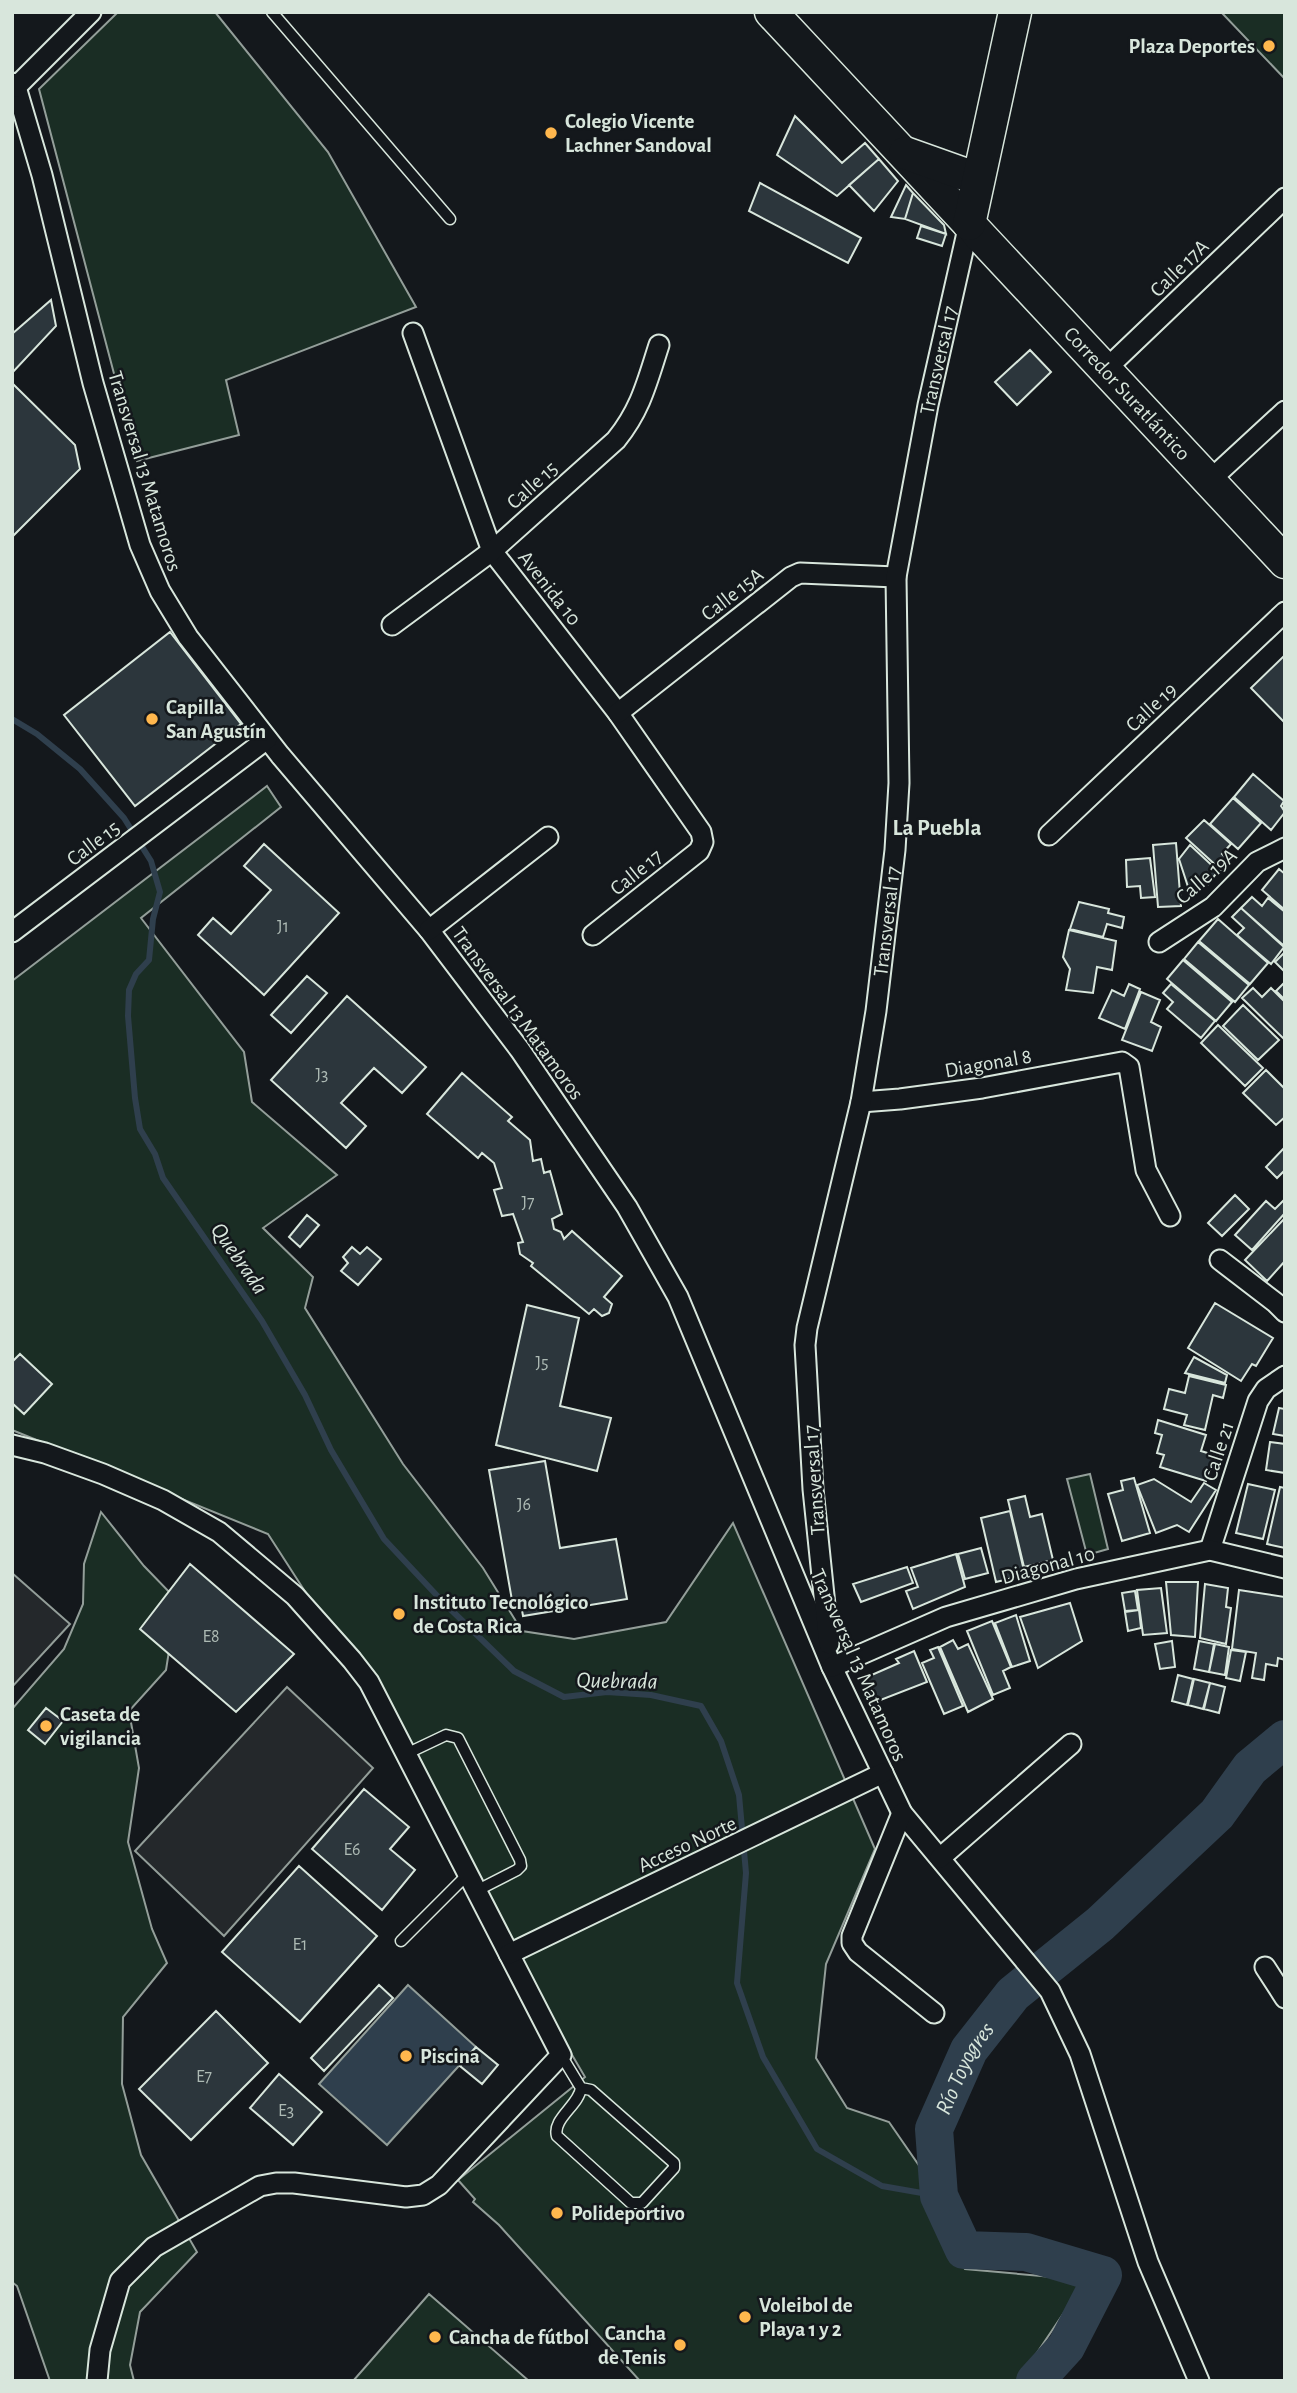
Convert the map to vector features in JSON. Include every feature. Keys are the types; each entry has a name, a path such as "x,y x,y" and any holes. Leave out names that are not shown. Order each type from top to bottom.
{"main road":[{"name":"Corredor Suratlántico","path":"771,12 1285,562"},
{"name":"Transversal 17","path":"969,224 1015,12"},
{"path":"900,151 978,179"}],"street":[{"path":"14,85 91,12"},
{"name":"Transversal 13 Matamoros","path":"14,85 42,175 93,383 140,545 160,591 188,637 267,739 429,930 520,1050 619,1196 678,1297 832,1667 902,1813 1049,1991 1080,2054 1147,2262 1199,2381"},
{"name":"Calle 17A","path":"1105,370 1285,198"},
{"name":"Transversal 17","path":"832,1667 813,1489 805,1345 861,1102 876,1011 895,850 899,783 896,578 928,405 969,224"},
{"name":"Avenida 10","path":"413,333 492,551 618,713 701,832 703,842"},
{"name":"Calle 15","path":"393,625 492,551 616,440 631,422 640,404 659,345"},
{"path":"1209,481 1285,411"},
{"name":"Calle 15A","path":"618,713 791,577 800,573 896,578"},
{"name":"Calle 19","path":"1049,835 1285,612"},
{"name":"Calle 15","path":"12,932 267,739"},
{"path":"429,930 548,837"},
{"name":"Calle 17","path":"593,935 699,851 703,842"},
{"name":"Calle 19A","path":"1159,942 1213,907 1257,862 1285,848"},
{"name":"Diagonal 8","path":"861,1102 982,1088 1122,1062 1129,1067 1146,1170 1170,1216"},
{"path":"1220,1260 1285,1312"},
{"name":"Calle 21","path":"1210,1550 1258,1401 1266,1389 1285,1376"},
{"path":"12,1445 45,1453 103,1474 163,1500 219,1532 295,1596 369,1682 561,2055 439,2185 423,2195 406,2197 294,2183 260,2186 154,2247 120,2281 100,2350 97,2381"},
{"name":"Diagonal 10","path":"832,1667 946,1617 1076,1579 1210,1550 1285,1568"},
{"path":"940,1858 1071,1744"},
{"name":"Acceso Norte","path":"509,1954 883,1773"},
{"path":"902,1813 852,1936 852,1943 858,1952 934,2013"},
{"path":"1265,1967 1285,1998"}],"lane":[{"path":"272,12 450,219"},
{"path":"401,1941 472,1882 517,1870 521,1866 458,1738 446,1735 406,1754"},
{"path":"561,2055 581,2088 578,2100 557,2125 557,2136 631,2203 642,2203 674,2168 674,2163 592,2090 581,2088"}],"green space":[{"path":"118,12 215,12 328,152 416,307 226,380 239,435 137,461 39,89"},
{"name":"Plaza Deportes","path":"1221,12 1285,12 1285,79"},
{"path":"267,786 281,807 141,918 244,1052 252,1102 337,1175 263,1228 313,1277 305,1308 403,1464 483,1568 522,1631 574,1639 666,1622 733,1523 875,1849 826,1964 816,2058 847,2108 889,2122 920,2167 944,2244 965,2269 1086,2280 1018,2381 640,2381 499,2225 473,2202 475,2199 458,2180 585,2077 480,1898 391,1725 268,1534 12,1430 12,981"},
{"path":"1090,1474 1108,1549 1087,1555 1067,1479"},
{"path":"101,1512 144,1566 177,1600 166,1670 129,1711 139,1768 128,1842 152,1929 167,1963 123,2017 122,2084 141,2155 197,2252 140,2312 130,2365 134,2381 50,2381 17,2286 12,2282 12,1709 64,1649 83,1604 84,1564"},
{"name":"Cancha de fútbol","path":"429,2294 529,2381 353,2381"}],"shaded area":[{"path":"12,1573 70,1624 12,1687"},
{"path":"287,1687 373,1768 224,1936 135,1851"}],"water":[{"name":"Piscina","path":"408,1985 476,2047 387,2145 319,2084"}],"building":[{"path":"795,116 842,163 865,143 879,159 837,196 777,155"},
{"path":"879,159 898,181 874,211 849,185"},
{"path":"760,183 861,238 848,263 749,211"},
{"path":"906,185 913,193 905,219 891,217"},
{"path":"913,193 944,225 946,234 905,219"},
{"path":"921,226 946,234 942,246 917,238"},
{"path":"51,300 56,326 12,373 12,334"},
{"path":"1030,350 1051,372 1017,405 995,382"},
{"path":"12,383 75,445 80,469 12,537"},
{"name":"Capilla San Agustín","path":"170,632 241,724 135,806 64,715"},
{"path":"1285,655 1285,723 1251,688"},
{"path":"1253,774 1284,801 1281,806 1285,812 1271,830 1234,797"},
{"path":"1233,798 1261,823 1238,849 1210,824"},
{"path":"1204,820 1231,844 1222,854 1229,861 1221,870 1186,838"},
{"path":"1176,843 1181,906 1158,907 1153,845"},
{"name":"J1","path":"264,844 339,913 264,995 198,935 213,918 231,934 271,890 244,866"},
{"path":"1190,845 1218,871 1208,884 1204,881 1191,896 1179,859"},
{"path":"1150,858 1155,897 1141,898 1140,886 1127,887 1126,860"},
{"path":"1279,869 1285,874 1285,910 1262,890"},
{"path":"1252,897 1262,906 1268,898 1285,912 1283,945 1241,908"},
{"path":"1079,902 1109,909 1108,913 1124,917 1122,928 1107,924 1103,937 1070,929"},
{"path":"1241,908 1284,947 1271,964 1237,935 1244,928 1232,917"},
{"path":"1218,919 1268,963 1250,984 1199,941"},
{"path":"1069,930 1116,941 1112,970 1097,967 1093,993 1066,990 1070,969 1063,957"},
{"path":"1198,942 1249,985 1235,1002 1184,959"},
{"path":"1285,955 1285,972 1275,962"},
{"path":"1183,960 1232,1002 1216,1021 1167,979"},
{"path":"307,976 327,993 291,1033 271,1015"},
{"path":"1285,982 1285,1000 1276,991"},
{"path":"1129,984 1140,989 1125,1029 1099,1018 1112,990 1124,996"},
{"path":"1171,984 1215,1021 1201,1038 1167,1009 1173,1002 1163,993"},
{"path":"1253,988 1262,997 1271,988 1285,1002 1285,1040 1242,998"},
{"path":"1141,992 1160,1000 1151,1022 1161,1027 1152,1051 1122,1040"},
{"name":"J3","path":"347,996 426,1067 402,1093 374,1068 341,1103 366,1126 346,1148 271,1080"},
{"path":"1243,1005 1279,1040 1258,1060 1223,1026"},
{"path":"1218,1025 1263,1068 1245,1086 1201,1043"},
{"path":"1266,1070 1285,1089 1285,1117 1276,1125 1243,1093"},
{"name":"J7","path":"462,1073 512,1117 508,1121 530,1140 533,1161 541,1159 544,1173 550,1171 562,1214 552,1219 554,1229 561,1232 564,1239 572,1231 622,1276 604,1297 612,1304 609,1313 602,1316 594,1309 589,1314 520,1254 518,1243 523,1242 513,1214 502,1216 494,1190 502,1188 494,1163 482,1153 478,1158 427,1114"},
{"path":"1285,1147 1285,1170 1277,1178 1266,1167"},
{"path":"1235,1195 1249,1209 1222,1236 1208,1223"},
{"path":"1285,1199 1285,1213 1252,1250 1235,1235 1266,1201 1275,1209"},
{"path":"307,1215 319,1225 300,1247 289,1237"},
{"path":"1285,1218 1285,1261 1267,1281 1245,1260"},
{"path":"352,1247 360,1254 367,1247 381,1259 358,1285 341,1271 348,1263 343,1257"},
{"path":"1215,1303 1273,1338 1256,1366 1252,1364 1241,1381 1188,1348"},
{"name":"J5","path":"527,1305 579,1318 560,1406 611,1418 597,1471 496,1445"},
{"path":"20,1354 52,1384 24,1414 12,1403 12,1362"},
{"path":"1194,1357 1227,1375 1225,1383 1185,1373"},
{"path":"1189,1376 1226,1385 1223,1398 1213,1395 1205,1430 1184,1425 1187,1415 1164,1409 1169,1389 1185,1393"},
{"path":"1279,1408 1285,1409 1285,1436 1273,1434"},
{"path":"1158,1420 1206,1435 1201,1451 1214,1455 1206,1481 1160,1467 1164,1455 1157,1453 1162,1435 1155,1433"},
{"path":"1270,1442 1285,1444 1285,1473 1266,1470"},
{"name":"J6","path":"545,1461 560,1548 616,1539 627,1599 523,1616 521,1604 513,1606 489,1470"},
{"path":"1134,1478 1150,1533 1122,1541 1108,1494 1123,1490 1121,1481"},
{"path":"1154,1479 1191,1502 1204,1483 1216,1490 1189,1532 1177,1525 1156,1533 1137,1485"},
{"path":"1248,1484 1275,1490 1263,1539 1236,1533"},
{"path":"1280,1487 1285,1488 1285,1548 1267,1544"},
{"path":"1025,1496 1030,1517 1042,1514 1053,1560 1024,1567 1008,1500"},
{"path":"1010,1511 1025,1575 996,1582 981,1518"},
{"path":"981,1548 988,1573 965,1579 958,1554"},
{"path":"956,1554 965,1587 913,1609 906,1591 918,1587 911,1568"},
{"path":"190,1564 294,1654 236,1712 140,1629"},
{"path":"907,1567 913,1583 861,1602 853,1584"},
{"path":"1166,1582 1198,1582 1195,1637 1171,1635"},
{"path":"1205,1584 1228,1588 1226,1607 1231,1608 1226,1644 1200,1638"},
{"path":"1161,1588 1167,1633 1143,1635 1137,1590"},
{"path":"1239,1590 1285,1597 1285,1660 1278,1658 1277,1666 1266,1664 1264,1680 1252,1678 1256,1653 1232,1649"},
{"path":"1135,1591 1138,1610 1125,1611 1122,1593"},
{"path":"1070,1603 1082,1641 1038,1668 1020,1617"},
{"path":"1139,1610 1141,1628 1128,1631 1125,1612"},
{"path":"1016,1615 1030,1661 1012,1667 995,1623"},
{"path":"992,1621 1011,1667 1003,1671 1010,1688 993,1695 967,1631"},
{"path":"953,1640 958,1649 968,1644 993,1699 968,1712 940,1647"},
{"path":"1172,1641 1175,1667 1160,1669 1155,1644"},
{"path":"1199,1641 1214,1644 1209,1672 1194,1669"},
{"path":"1215,1644 1229,1647 1225,1675 1209,1672"},
{"path":"938,1647 963,1706 944,1714 922,1663 934,1658 930,1650"},
{"path":"1231,1650 1246,1652 1240,1681 1226,1678"},
{"path":"914,1651 927,1682 878,1701 867,1677 899,1663 896,1659"},
{"path":"1178,1675 1193,1679 1187,1705 1172,1701"},
{"path":"1194,1679 1210,1683 1203,1709 1188,1705"},
{"path":"1210,1683 1225,1687 1219,1713 1204,1709"},
{"name":"Caseta de vigilancia","path":"46,1708 63,1721 45,1744 28,1730"},
{"path":"364,1789 409,1827 390,1849 415,1870 382,1910 312,1849"},
{"path":"299,1866 377,1936 300,2022 222,1952"},
{"name":"Piscina","path":"379,1985 393,1998 324,2071 311,2058"},
{"path":"216,2011 268,2063 191,2140 139,2089"},
{"path":"476,2047 498,2065 482,2084 460,2066"},
{"path":"279,2074 322,2112 293,2145 250,2108"}],"waterway":[{"name":"Quebrada","path":"12,719 37,734 80,769 124,818 151,861 160,892 153,919 149,960 136,974 129,990 128,1016 140,1129 155,1154 163,1178 262,1321 305,1395 331,1450 384,1539 443,1602 514,1671 564,1697 607,1692 651,1695 701,1706 721,1741 739,1795 746,1873 737,1983 763,2057 817,2149 882,2186 939,2196"},
{"name":"Río Toyogres","path":"1035,2381 1066,2347 1103,2275 1026,2252 964,2250 939,2196 934,2129 969,2050 1013,1994 1100,1924 1217,1814 1250,1768 1285,1739"}],"place":[{"name":"Plaza Deportes","path":"1269,46"},
{"name":"Colegio Vicente Lachner Sandoval","path":"551,133"},
{"name":"Capilla San Agustín","path":"152,719"},
{"name":"Instituto Tecnológico de Costa Rica","path":"399,1614"},
{"name":"Caseta de vigilancia","path":"46,1726"},
{"name":"Piscina","path":"406,2056"},
{"name":"Polideportivo","path":"557,2213"},
{"name":"Voleibol de Playa 1 y 2","path":"745,2317"},
{"name":"Cancha de fútbol","path":"435,2337"},
{"name":"Cancha de Tenis","path":"680,2345"}],"district":[{"name":"La Puebla","path":"937,827"}]}
